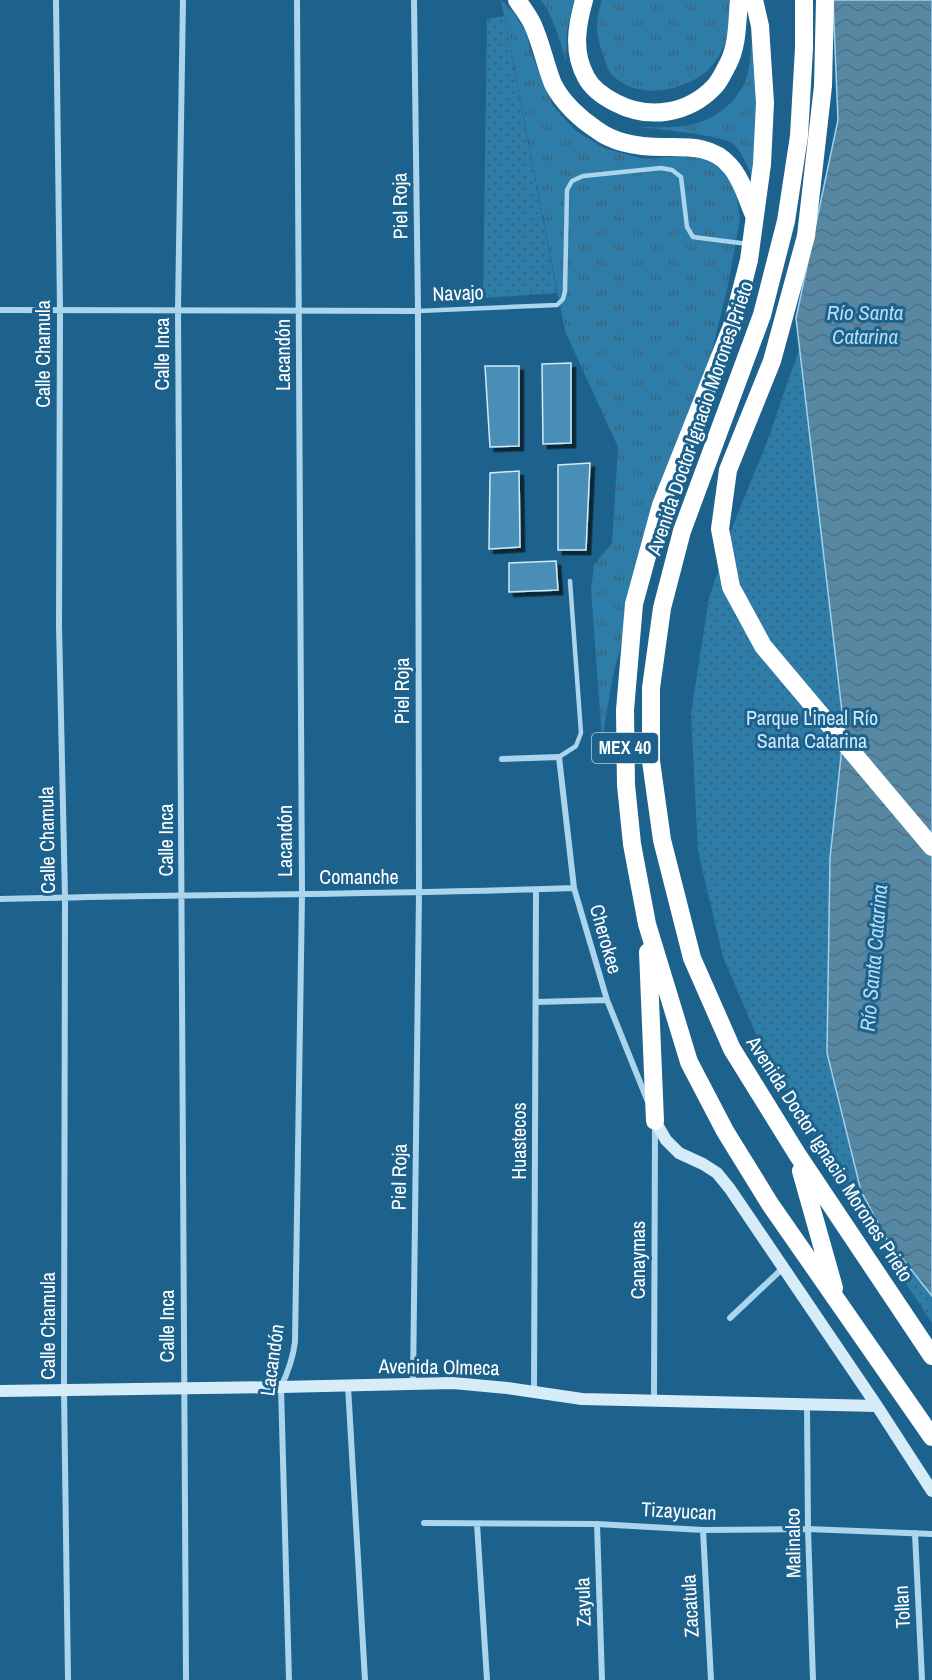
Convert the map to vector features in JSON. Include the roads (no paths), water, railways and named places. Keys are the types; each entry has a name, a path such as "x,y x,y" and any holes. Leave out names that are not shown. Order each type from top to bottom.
{"highway":[{"path":"517,0 531,22 554,86 573,111 598,132 623,142 661,147 702,148 719,156 731,166 754,215"},
{"path":"584,0 577,24 578,52 586,77 603,96 626,108 651,114 677,110 699,100 715,86 730,61 736,38 739,0"},
{"name":"Avenida Doctor Ignacio Morones Prieto","path":"754,0 760,26 765,103 762,164 749,260 732,326 661,505 634,604 625,710 626,785 632,844 647,924 689,1062 725,1131 770,1204 932,1437"},
{"name":"Avenida Doctor Ignacio Morones Prieto","path":"804,0 799,136 786,221 762,315 682,531 662,608 651,688 651,761 662,840 692,958 732,1049 797,1154 932,1356"},
{"path":"825,0 823,86 806,237 772,361 728,470 720,529 731,587 763,646 932,847"},
{"path":"647,924 655,1121"},
{"path":"797,1154 838,1303"}],"street":[{"name":"Calle Chamula","path":"56,0 60,310 59,626 65,897 64,1391 68,1680"},
{"name":"Calle Inca","path":"183,0 178,309 186,1680"},
{"name":"Lacandón","path":"290,1680 281,1387 290,1369 295,1342 302,894 297,0"},
{"name":"Piel Roja","path":"413,1383 419,893 418,311 414,0"},
{"name":"Navajo","path":"0,310 418,311"},
{"path":"502,759 559,757"},
{"name":"Cherokee","path":"559,757 574,888 607,1000 655,1121"},
{"name":"Comanche","path":"0,899 419,893 574,888"},
{"name":"Huastecos","path":"534,1392 536,890"},
{"path":"536,1002 607,1000"},
{"path":"655,1121 666,1140 679,1153 717,1173 730,1189 932,1491"},
{"name":"Canaymas","path":"654,1400 655,1121"},
{"path":"730,1318 784,1268"},
{"name":"Avenida Olmeca","path":"0,1391 453,1383 582,1399 877,1406"},
{"path":"348,1386 365,1680"},
{"name":"Malinalco","path":"807,1404 813,1680"},
{"name":"Tizayucan","path":"424,1523 597,1524 703,1530 808,1529 932,1534"},
{"path":"477,1524 487,1680"},
{"name":"Zayula","path":"597,1524 602,1680"},
{"name":"Zacatula","path":"703,1530 711,1680"},
{"name":"Tollan","path":"915,1533 922,1680"}],"lane":[{"name":"Navajo","path":"418,311 557,305 563,299 565,291 567,190 572,181 583,176 661,168 672,170 681,177 687,227 693,237 750,244"},
{"path":"559,757 576,746 581,733 570,581"}],"water":[{"name":"Río Santa Catarina","path":"833,0 932,0 932,1296 886,1238 861,1191 827,1053 830,858 844,729 796,318 838,120"}],"park label":[{"name":"Parque Lineal Río Santa Catarina","path":"812,730"}]}
